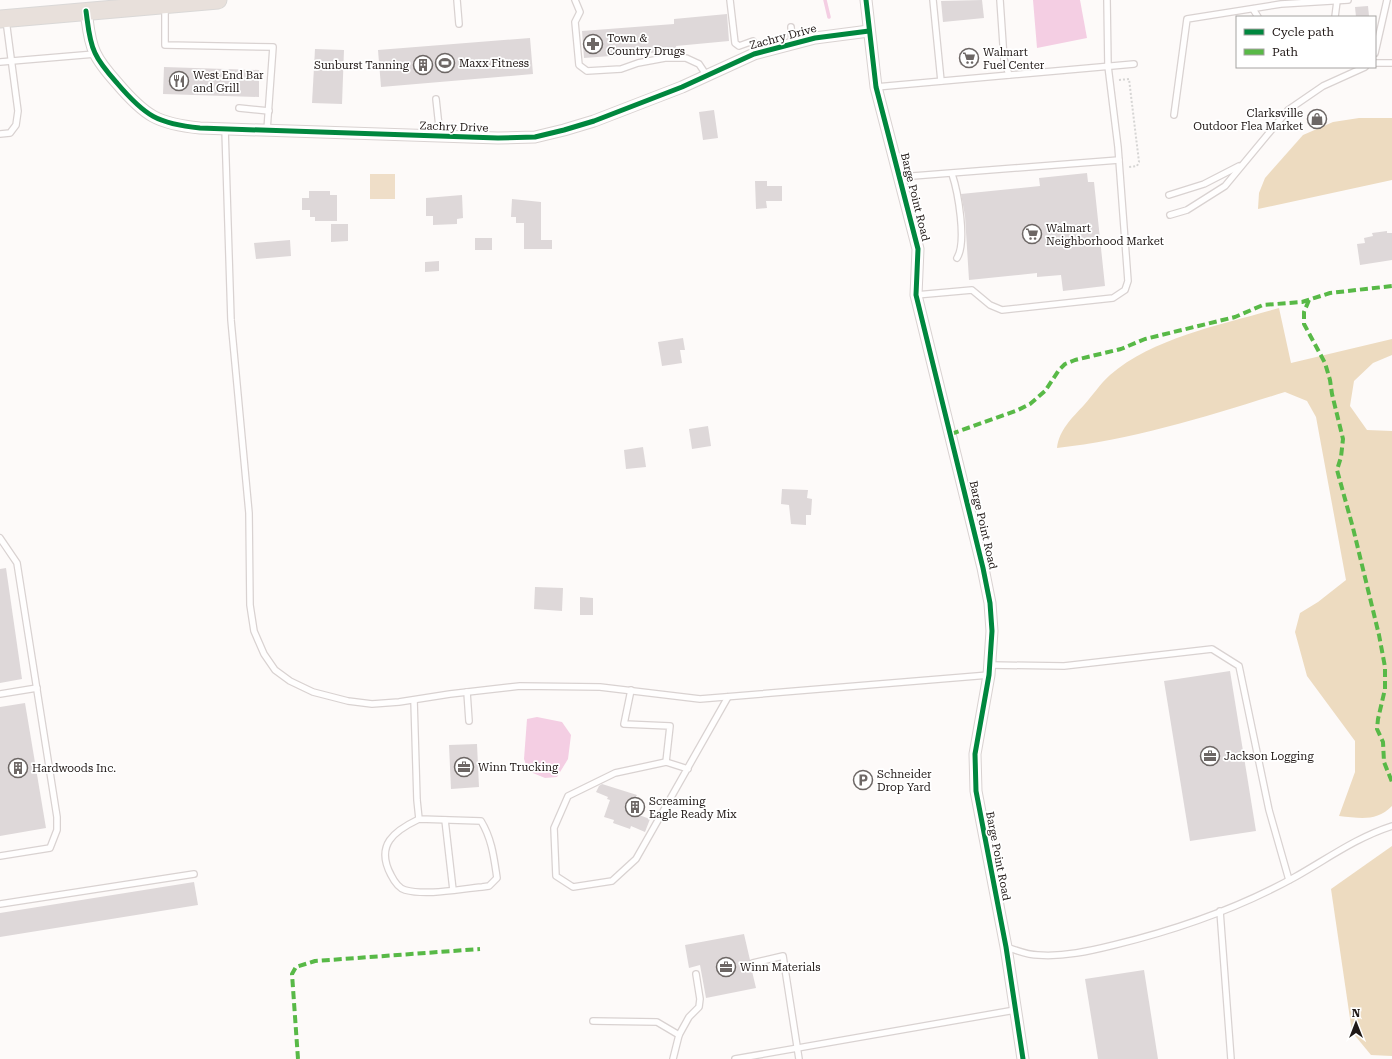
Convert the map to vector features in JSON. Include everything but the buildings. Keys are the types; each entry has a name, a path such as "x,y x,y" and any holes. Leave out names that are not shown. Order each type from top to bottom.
{"main road":[{"path":"3,18 86,11 126,4 218,0"}],"street":[{"name":"Barge Point Road","path":"866,0 876,87 918,250 916,295 983,568 990,603 992,631 990,670 974,754 976,791 1006,947 1023,1059"},
{"name":"Zachry Drive","path":"86,11 95,54 134,102 151,116 176,126 498,138 535,137 594,121 682,88 754,54 815,38 869,31"}],"lane":[{"path":"457,0 459,24"},
{"path":"575,0 580,12 575,22 579,65 587,71 621,69 638,63 665,58 686,58 699,64 707,76"},
{"path":"730,0 735,43 739,46 753,41"},
{"path":"933,0 941,81"},
{"path":"1000,0 1004,59 1009,75"},
{"path":"916,295 972,290 990,305 1002,310 1113,298 1125,290 1128,281 1120,168 1108,66 1107,0"},
{"path":"1174,115 1187,19 1280,4 1348,0"},
{"path":"1376,49 1387,0"},
{"path":"1335,16 1337,1"},
{"path":"175,3 165,44 273,47 267,130"},
{"path":"1253,9 1257,16"},
{"path":"0,134 10,133 16,125 18,111 3,18"},
{"path":"791,27 792,43"},
{"path":"0,62 95,54"},
{"path":"1376,63 1392,63"},
{"path":"876,87 1134,64"},
{"path":"1170,215 1187,210 1225,186 1288,110 1323,86 1363,68"},
{"path":"436,99 440,136"},
{"path":"240,108 269,111"},
{"path":"225,129 231,320 245,456 249,513 250,605 254,631 264,654 275,670 290,681 313,692 348,701 372,704 520,686 600,687 700,700 990,670 1064,666 1212,649 1239,666 1269,810 1289,880"},
{"path":"900,177 1119,160"},
{"path":"1169,195 1210,181 1243,164"},
{"path":"952,174 958,191 962,247 957,258"},
{"path":"0,540 17,563 57,817 57,830 50,848 0,856"},
{"path":"0,694 37,688"},
{"path":"631,690 624,724 670,726 666,762"},
{"path":"467,692 469,721"},
{"path":"688,769 666,762 615,773 568,796 554,828 556,876 573,887 612,882 636,859 688,769 728,698"},
{"path":"414,700 417,800 419,819"},
{"path":"419,819 481,821 488,831 494,853 497,878 489,886 417,893 403,890 395,883 386,865 384,853 390,838 401,827 419,819"},
{"path":"445,820 453,890"},
{"path":"1006,947 1038,955 1096,949 1136,940 1220,911 1289,880 1355,841 1392,826"},
{"path":"0,904 194,874"},
{"path":"1220,911 1230,1059"},
{"path":"753,963 783,956 799,1059"},
{"path":"674,1059 679,1035 690,1017 699,1007 700,998 696,974"},
{"path":"735,1059 1015,1010"},
{"path":"593,1021 657,1022 679,1035"}],"path":[{"path":"1120,168 1137,166 1139,162 1129,79 1119,80 1118,74 1123,73 1121,65"}],"shaded area":[{"path":"1033,0 1080,0 1087,38 1037,48"},
{"path":"1359,118 1392,118 1392,180 1258,209 1259,193 1265,178 1303,135 1333,122"},
{"path":"370,174 395,174 395,199 370,199"},
{"path":"1279,308 1291,363 1392,339 1392,355 1373,363 1354,381 1350,406 1367,430 1392,431 1392,806 1380,815 1374,817 1361,818 1339,816 1355,772 1355,741 1307,676 1295,632 1300,613 1318,602 1346,580 1316,417 1307,401 1285,392 1172,426 1114,439 1057,448 1063,430 1071,420 1106,378 1128,362 1147,351 1191,333"},
{"path":"537,717 562,722 571,735 568,759 557,777 545,778 528,771 524,759 527,719"},
{"path":"1392,846 1392,1056 1371,1055 1352,1032 1331,889"}],"waterway":[{"path":"825,0 829,17"}],"marked path":[{"path":"951,434 1018,410 1030,404 1045,391 1059,370 1065,364 1075,360 1121,349 1145,339 1235,317 1263,305 1302,302 1330,293 1392,286"},
{"path":"1309,300 1304,312 1304,324 1325,363 1330,380 1343,439 1341,457 1337,470 1353,528 1379,635 1385,667 1385,689 1377,729 1383,742 1384,762 1392,782"},
{"path":"298,1059 292,974 296,967 315,961 480,949"}],"cycle path":[{"path":"866,0 876,87 918,249 916,295 983,568 990,603 992,631 989,675 975,754 976,791 1006,947 1023,1059"},
{"path":"86,11 91,43 102,65 114,80 144,111 163,121 200,128 498,138 535,137 564,130 594,121 682,87 754,54 815,38 869,31"}],"place":[{"name":"Town & Country Drugs","path":"593,44"},
{"name":"Walmart Fuel Center","path":"969,58"},
{"name":"Maxx Fitness","path":"445,63"},
{"name":"Sunburst Tanning","path":"423,65"},
{"name":"West End Bar and Grill","path":"179,81"},
{"name":"Clarksville Outdoor Flea Market","path":"1317,119"},
{"name":"Walmart Neighborhood Market","path":"1032,234"},
{"name":"Jackson Logging","path":"1210,756"},
{"name":"Winn Trucking","path":"464,767"},
{"name":"Hardwoods Inc.","path":"18,768"},
{"name":"Schneider Drop Yard","path":"863,780"},
{"name":"Screaming Eagle Ready Mix","path":"635,807"},
{"name":"Winn Materials","path":"726,967"}]}
